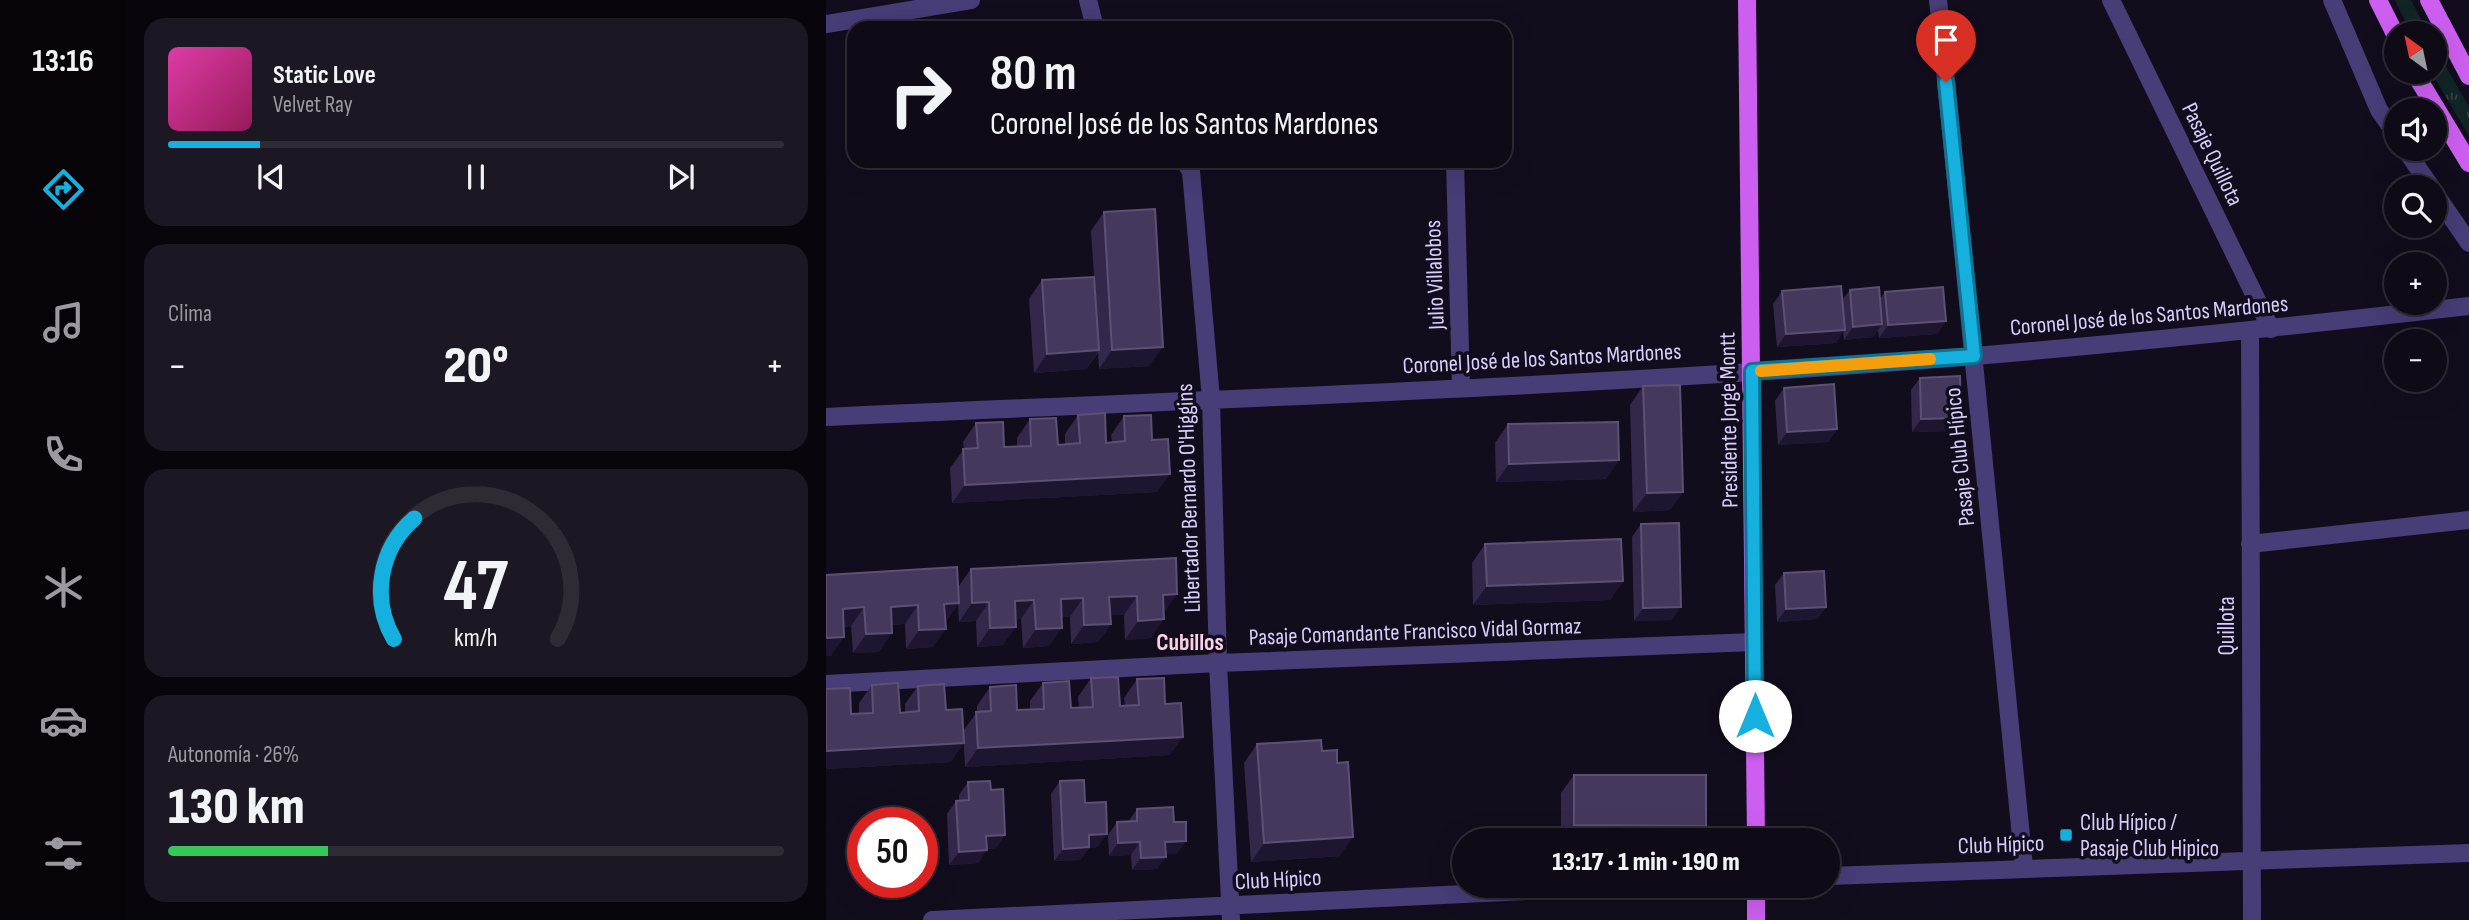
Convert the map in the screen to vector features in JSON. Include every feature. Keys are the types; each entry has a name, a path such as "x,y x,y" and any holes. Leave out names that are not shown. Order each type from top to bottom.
{"main road":[{"name":"Presidente Jorge Montt","path":"1746,0 1756,828"},
{"path":"2378,0 2388,21"},
{"path":"2429,0 2469,76"},
{"path":"2421,84 2469,163"},
{"path":"1756,898 1756,920"}],"street":[{"path":"826,24 971,0"},
{"path":"1088,0 1093,21"},
{"name":"Pasaje Club Hípico","path":"1938,0 2024,867"},
{"name":"Pasaje Quillota","path":"2111,0 2271,329"},
{"path":"2332,0 2384,117"},
{"name":"Libertador Bernardo O'Higgins","path":"1189,168 1211,399 1218,663 1231,913"},
{"name":"Julio Villalobos","path":"1455,168 1461,388"},
{"path":"2447,210 2469,243"},
{"name":"Coronel José de los Santos Mardones","path":"826,416 1461,388 1752,371 1974,356 2250,331 2469,306"},
{"name":"Quillota","path":"2250,331 2252,920"},
{"path":"2250,544 2469,520"},
{"name":"Pasaje Comandante Francisco Vidal Gormaz","path":"826,684 1218,663 1754,642"},
{"name":"Club Hípico","path":"1840,875 2469,853"},
{"name":"Club Hípico","path":"932,920 1231,913 1452,898"}],"green space":[{"path":"2395,0 2411,0 2422,21 2405,21"},
{"path":"2447,69 2469,107 2469,136 2447,98 2438,84 2447,84"}],"building":[{"path":"1155,209 1163,347 1112,350 1104,212"},
{"path":"1094,277 1099,350 1047,354 1042,280"},
{"path":"1841,286 1845,330 1786,334 1782,291"},
{"path":"1879,287 1882,324 1853,327 1850,290"},
{"path":"1943,287 1946,321 1888,325 1885,292"},
{"path":"1960,376 1961,418 1921,419 1920,378"},
{"path":"1834,384 1837,429 1787,432 1784,388"},
{"path":"1680,385 1683,492 1647,493 1643,386"},
{"path":"1105,413 1106,443 1125,441 1124,416 1151,415 1152,440 1168,439 1170,474 965,485 963,449 978,448 976,423 1003,422 1004,447 1031,446 1030,419 1056,418 1058,445 1080,443 1078,415"},
{"path":"1618,422 1619,460 1509,464 1508,424"},
{"path":"1679,523 1681,607 1643,608 1641,524"},
{"path":"1621,539 1623,581 1487,586 1485,544"},
{"path":"1176,558 1177,594 1163,595 1164,619 1138,621 1137,596 1109,597 1111,624 1084,625 1083,598 1061,599 1062,628 1036,629 1034,600 1015,601 1016,627 990,628 989,602 972,603 971,569"},
{"path":"957,567 959,603 944,604 946,629 919,630 918,605 891,607 892,633 866,634 864,607 843,609 844,637 826,638 826,575"},
{"path":"1824,571 1826,607 1786,609 1784,573"},
{"path":"1118,677 1120,706 1139,705 1137,679 1164,678 1165,704 1181,703 1183,737 978,748 976,712 991,711 990,687 1016,685 1017,710 1044,709 1043,683 1069,681 1071,708 1093,707 1091,678"},
{"path":"898,683 900,713 919,711 918,686 944,684 946,710 962,709 964,743 826,751 826,689 850,688 851,714 873,713 872,685"},
{"path":"1321,740 1322,751 1337,750 1337,763 1348,762 1353,837 1264,843 1257,744"},
{"path":"1574,775 1706,775 1706,826 1574,825"},
{"path":"1084,780 1085,803 1106,802 1107,834 1089,835 1089,847 1063,849 1060,781"},
{"path":"990,781 991,790 1003,789 1005,835 986,836 987,850 959,852 956,801 969,800 968,782"},
{"path":"1173,807 1174,822 1186,822 1186,841 1165,842 1166,857 1141,858 1140,842 1118,843 1117,822 1137,821 1137,809"}],"slow traffic":[{"path":"1761,371 1930,359"}],"place":[{"name":"Club Hípico / Pasaje Club Hipico","path":"2066,835"}],"district":[{"name":"Cubillos","path":"1190,642"}],"route":[{"path":"1755,716 1752,371 1974,356 1946,82"}]}
